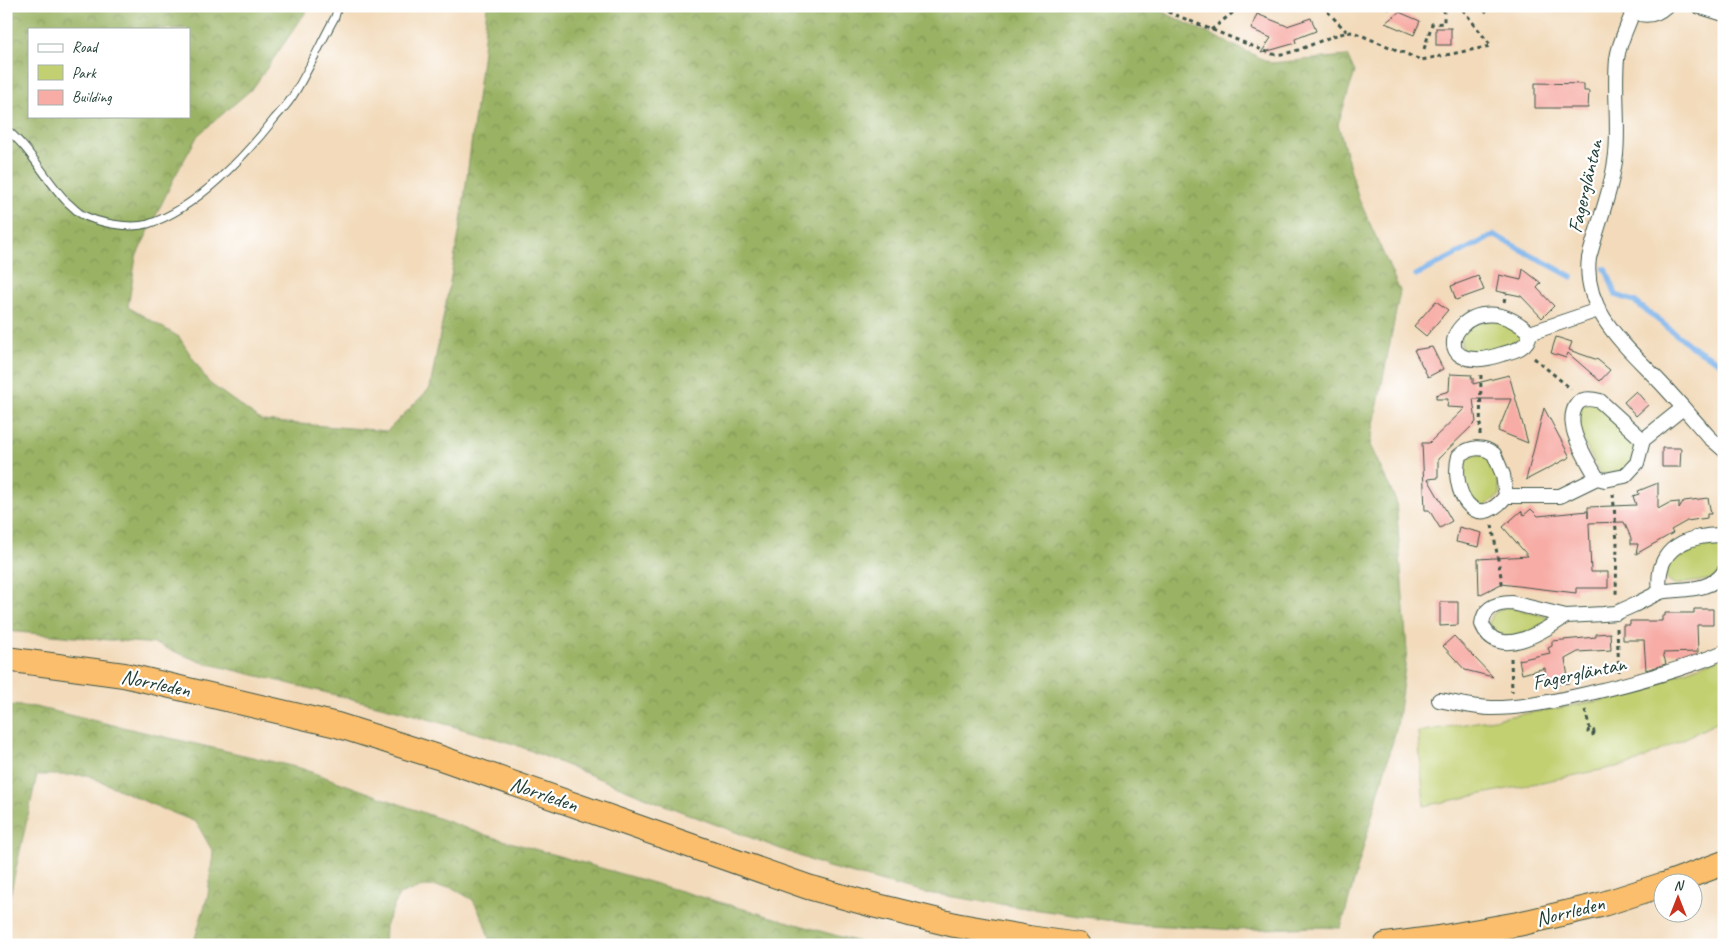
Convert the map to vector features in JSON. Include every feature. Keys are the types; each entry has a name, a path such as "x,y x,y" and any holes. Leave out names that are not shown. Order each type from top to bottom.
{"highway":[{"name":"Norrleden","path":"6,659 124,675 337,725 438,757 808,887 955,925 1078,945"},
{"path":"1695,874 1724,864"},
{"name":"Norrleden","path":"1386,945 1518,924 1600,905 1652,888"}],"street":[{"path":"1629,9 1640,15 1655,14 1666,6"},
{"path":"1698,6 1724,14"},
{"name":"Fagergläntan","path":"1629,9 1617,60 1618,127 1616,156 1587,268 1589,286 1598,310 1605,322 1709,437 1724,450"},
{"path":"1530,333 1598,310"},
{"path":"1500,315 1516,321 1530,333 1529,338 1522,347 1513,352 1481,359 1474,360 1461,356 1454,344 1455,334 1464,323 1481,316 1500,315"},
{"path":"1597,478 1573,429 1573,415 1576,406 1582,400 1592,399 1600,401 1643,440"},
{"path":"1506,496 1497,458 1490,451 1480,448 1467,450 1459,456 1458,476 1463,498 1468,506 1478,510 1489,510 1495,507 1506,496 1560,496 1597,478 1605,480 1625,476 1637,463 1643,440 1683,408"},
{"path":"1660,592 1658,582 1660,566 1670,552 1694,537 1724,535"},
{"name":"Fagergläntan","path":"1505,603 1566,616 1616,612 1634,606 1660,592 1698,588 1720,577"},
{"path":"1505,603 1490,608 1484,615 1482,624 1489,635 1499,640 1510,642"},
{"name":"Fagergläntan","path":"1510,642 1526,639 1566,616"},
{"name":"Fagergläntan","path":"1439,700 1490,708 1512,707 1550,701 1672,672 1724,652"}],"lane":[{"path":"6,129 27,150 57,192 80,214 98,222 119,225 146,224 171,214 191,201 236,163 260,138 294,95 335,17 338,6"}],"path":[{"path":"1153,6 1268,53 1286,53 1347,32 1359,34 1421,60 1491,46 1460,6"},
{"path":"1211,30 1241,6"},
{"path":"1322,6 1347,32"},
{"path":"1424,49 1432,24 1444,23 1444,6"},
{"path":"1477,6 1487,12"},
{"path":"1522,347 1582,400"},
{"path":"1480,448 1481,359"},
{"path":"1612,479 1617,542 1616,612 1619,686"},
{"path":"1489,510 1505,603"},
{"path":"1720,577 1724,627"},
{"path":"1510,642 1512,707"}],"green space":[{"path":"6,6 310,6 253,88 198,135 174,178 136,257 128,307 179,337 209,383 262,421 387,431 430,388 461,223 487,6 1150,6 1271,63 1347,56 1355,72 1338,124 1358,197 1400,291 1370,445 1396,501 1407,651 1397,726 1341,928 1237,930 1132,924 920,892 828,867 667,806 514,744 397,710 201,662 156,644 6,631"},
{"path":"1498,319 1524,334 1521,341 1490,354 1462,351 1460,334 1470,324"},
{"path":"1593,401 1633,435 1639,450 1622,471 1601,475 1574,423 1579,406"},
{"path":"1481,454 1492,460 1496,470 1500,495 1483,507 1470,501 1461,468 1467,456"},
{"path":"1724,539 1724,564 1720,572 1713,579 1674,585 1666,578 1663,567 1689,543"},
{"path":"1506,606 1551,618 1529,633 1503,637 1492,631 1489,623 1493,614"},
{"path":"1724,657 1724,719 1635,763 1424,806 1418,732 1605,700"},
{"path":"6,705 35,707 300,768 482,834 869,945 483,945 489,938 483,919 473,900 451,887 423,886 399,895 385,926 384,945 193,945 208,895 213,852 196,822 87,775 37,775 6,913"}],"building":[{"path":"1399,12 1420,21 1414,35 1385,23"},
{"path":"1257,14 1287,26 1311,18 1316,31 1295,39 1296,43 1261,53 1271,38 1251,29"},
{"path":"1436,28 1451,28 1451,45 1436,45"},
{"path":"1535,83 1584,84 1584,91 1589,91 1588,108 1535,108"},
{"path":"1523,269 1541,283 1537,288 1554,306 1542,318 1521,296 1496,291 1499,275 1521,280"},
{"path":"1478,276 1484,290 1456,300 1451,286"},
{"path":"1436,301 1448,310 1426,336 1414,326"},
{"path":"1556,337 1572,342 1569,350 1598,360 1610,370 1600,381 1568,353 1566,358 1551,353"},
{"path":"1432,347 1443,369 1428,377 1414,350"},
{"path":"1450,374 1472,375 1473,384 1509,375 1528,443 1498,431 1511,399 1473,399 1476,422 1438,459 1438,478 1428,479 1452,521 1440,528 1429,510 1425,510 1422,443 1429,443 1465,408 1447,407 1448,399 1436,399 1436,395 1449,391"},
{"path":"1636,391 1648,405 1636,416 1624,402"},
{"path":"1544,408 1570,457 1526,480"},
{"path":"1662,448 1681,448 1680,467 1662,467"},
{"path":"1658,483 1658,509 1669,503 1679,502 1679,509 1684,501 1708,498 1711,514 1707,514 1707,518 1687,521 1671,530 1673,533 1636,554 1638,544 1631,544 1631,538 1624,522 1589,523 1591,572 1608,572 1608,588 1576,588 1576,593 1501,584 1479,595 1478,559 1528,556 1503,527 1521,511 1524,515 1531,509 1538,516 1588,511 1588,507 1636,505 1633,496 1639,494 1638,491"},
{"path":"1459,527 1482,533 1479,547 1456,542"},
{"path":"1440,602 1458,602 1458,625 1440,626"},
{"path":"1694,609 1713,609 1713,625 1697,625 1698,652 1663,653 1666,664 1646,670 1644,640 1623,640 1623,625 1630,625 1630,621 1662,621 1662,616 1665,616 1665,613 1694,613"},
{"path":"1610,633 1611,650 1578,652 1565,659 1569,683 1546,685 1545,668 1522,674 1519,660 1550,653 1548,648 1552,646 1552,641 1596,637 1596,634"},
{"path":"1454,636 1493,677 1465,670 1443,646"}],"waterway":[{"path":"1416,275 1494,235 1572,277"},
{"path":"1604,269 1606,269 1616,295 1634,301 1691,346 1724,365"}]}
